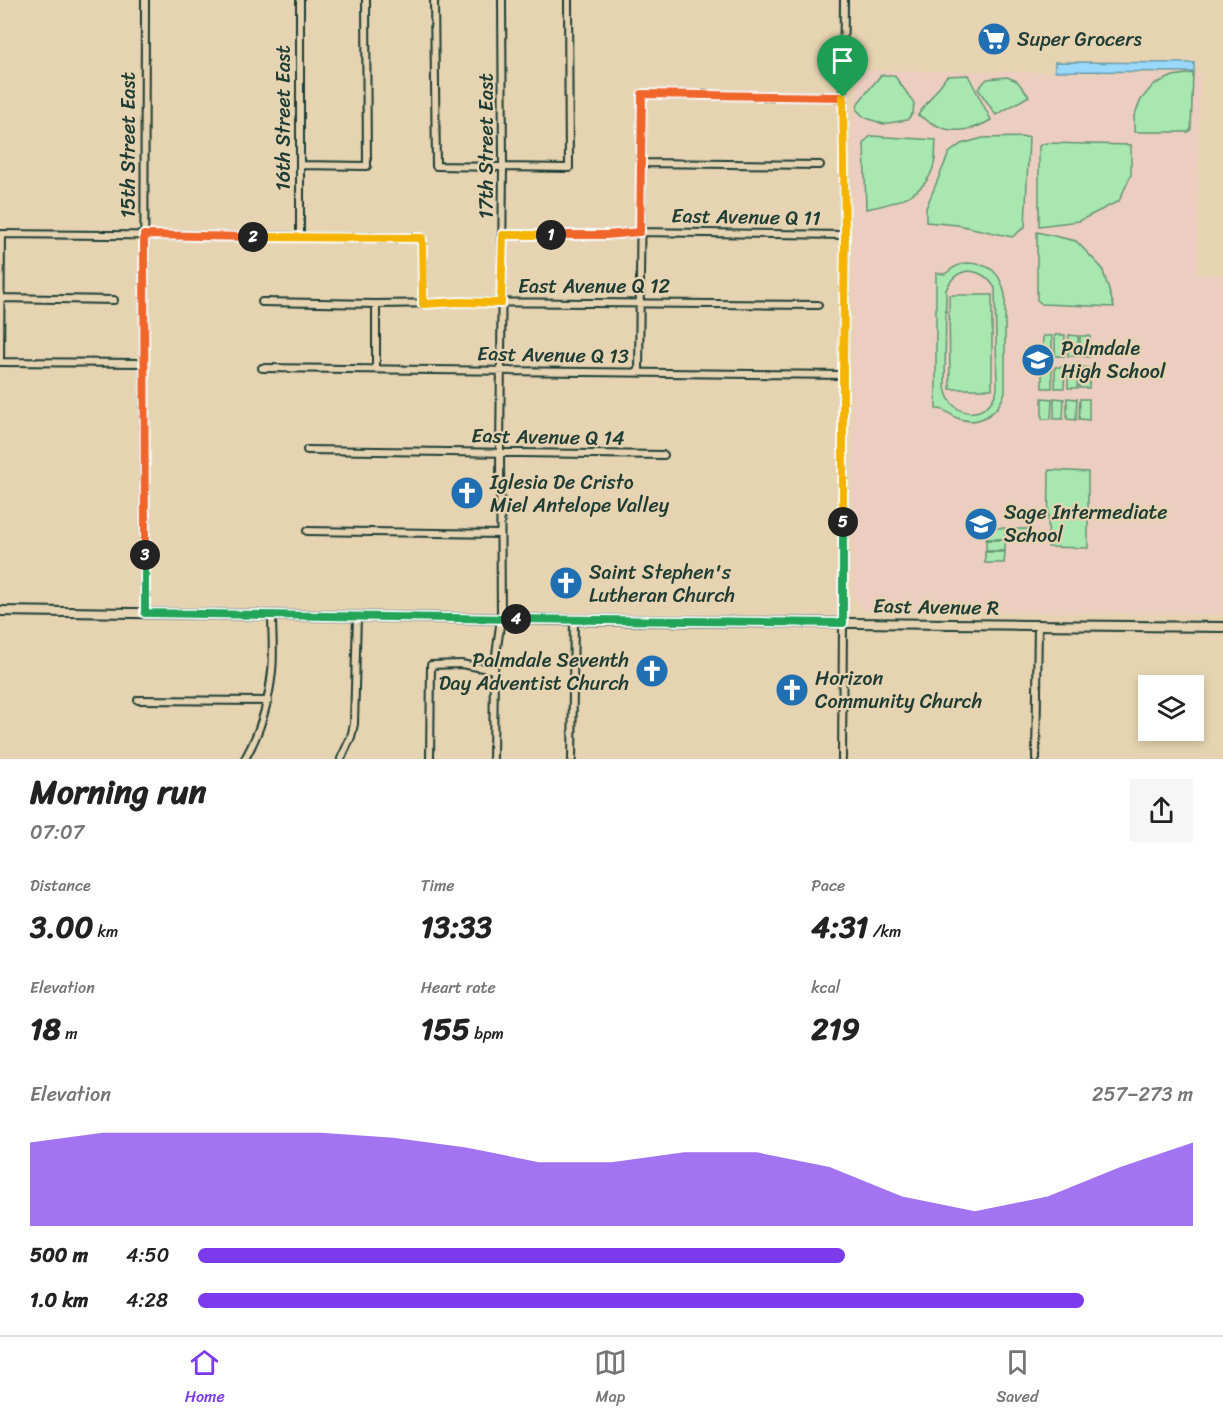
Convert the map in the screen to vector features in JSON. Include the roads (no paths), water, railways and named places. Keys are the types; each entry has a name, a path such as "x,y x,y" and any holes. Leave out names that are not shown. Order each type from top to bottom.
{"main road":[{"name":"East Avenue R","path":"0,611 1223,627"}],"street":[{"name":"15th Street East","path":"145,0 145,613"},
{"name":"16th Street East","path":"300,0 300,237"},
{"path":"300,165 367,166 366,0"},
{"path":"434,0 436,166 569,168 568,0"},
{"name":"17th Street East","path":"493,759 494,670 501,618 502,0"},
{"path":"842,759 844,0"},
{"path":"639,372 642,94 843,97"},
{"path":"641,163 820,165"},
{"name":"East Avenue Q 11","path":"503,235 606,235 640,232 845,235"},
{"path":"144,363 0,362 0,234 422,238 423,304"},
{"path":"0,298 114,300"},
{"name":"East Avenue Q 12","path":"262,302 818,305"},
{"path":"376,304 376,369"},
{"name":"East Avenue Q 13","path":"262,368 843,375"},
{"name":"East Avenue Q 14","path":"307,450 664,455"},
{"path":"307,531 500,534"},
{"path":"245,759 253,744 268,701 272,669 272,615"},
{"path":"341,759 354,724 357,616"},
{"path":"572,759 574,620"},
{"path":"1036,759 1038,625"},
{"path":"430,759 431,665 461,664 494,670"},
{"path":"138,700 268,701"}],"water":[{"path":"1055,62 1194,63 1194,72 1055,71"}],"place":[{"name":"Super Grocers","path":"994,39"},
{"name":"Palmdale High School","path":"1038,360"},
{"name":"Iglesia De Cristo Miel Antelope Valley","path":"467,493"},
{"name":"Sage Intermediate School","path":"981,524"},
{"name":"Saint Stephen's Lutheran Church","path":"566,583"},
{"name":"Palmdale Seventh Day Adventist Church","path":"652,671"},
{"name":"Horizon Community Church","path":"792,690"}]}
